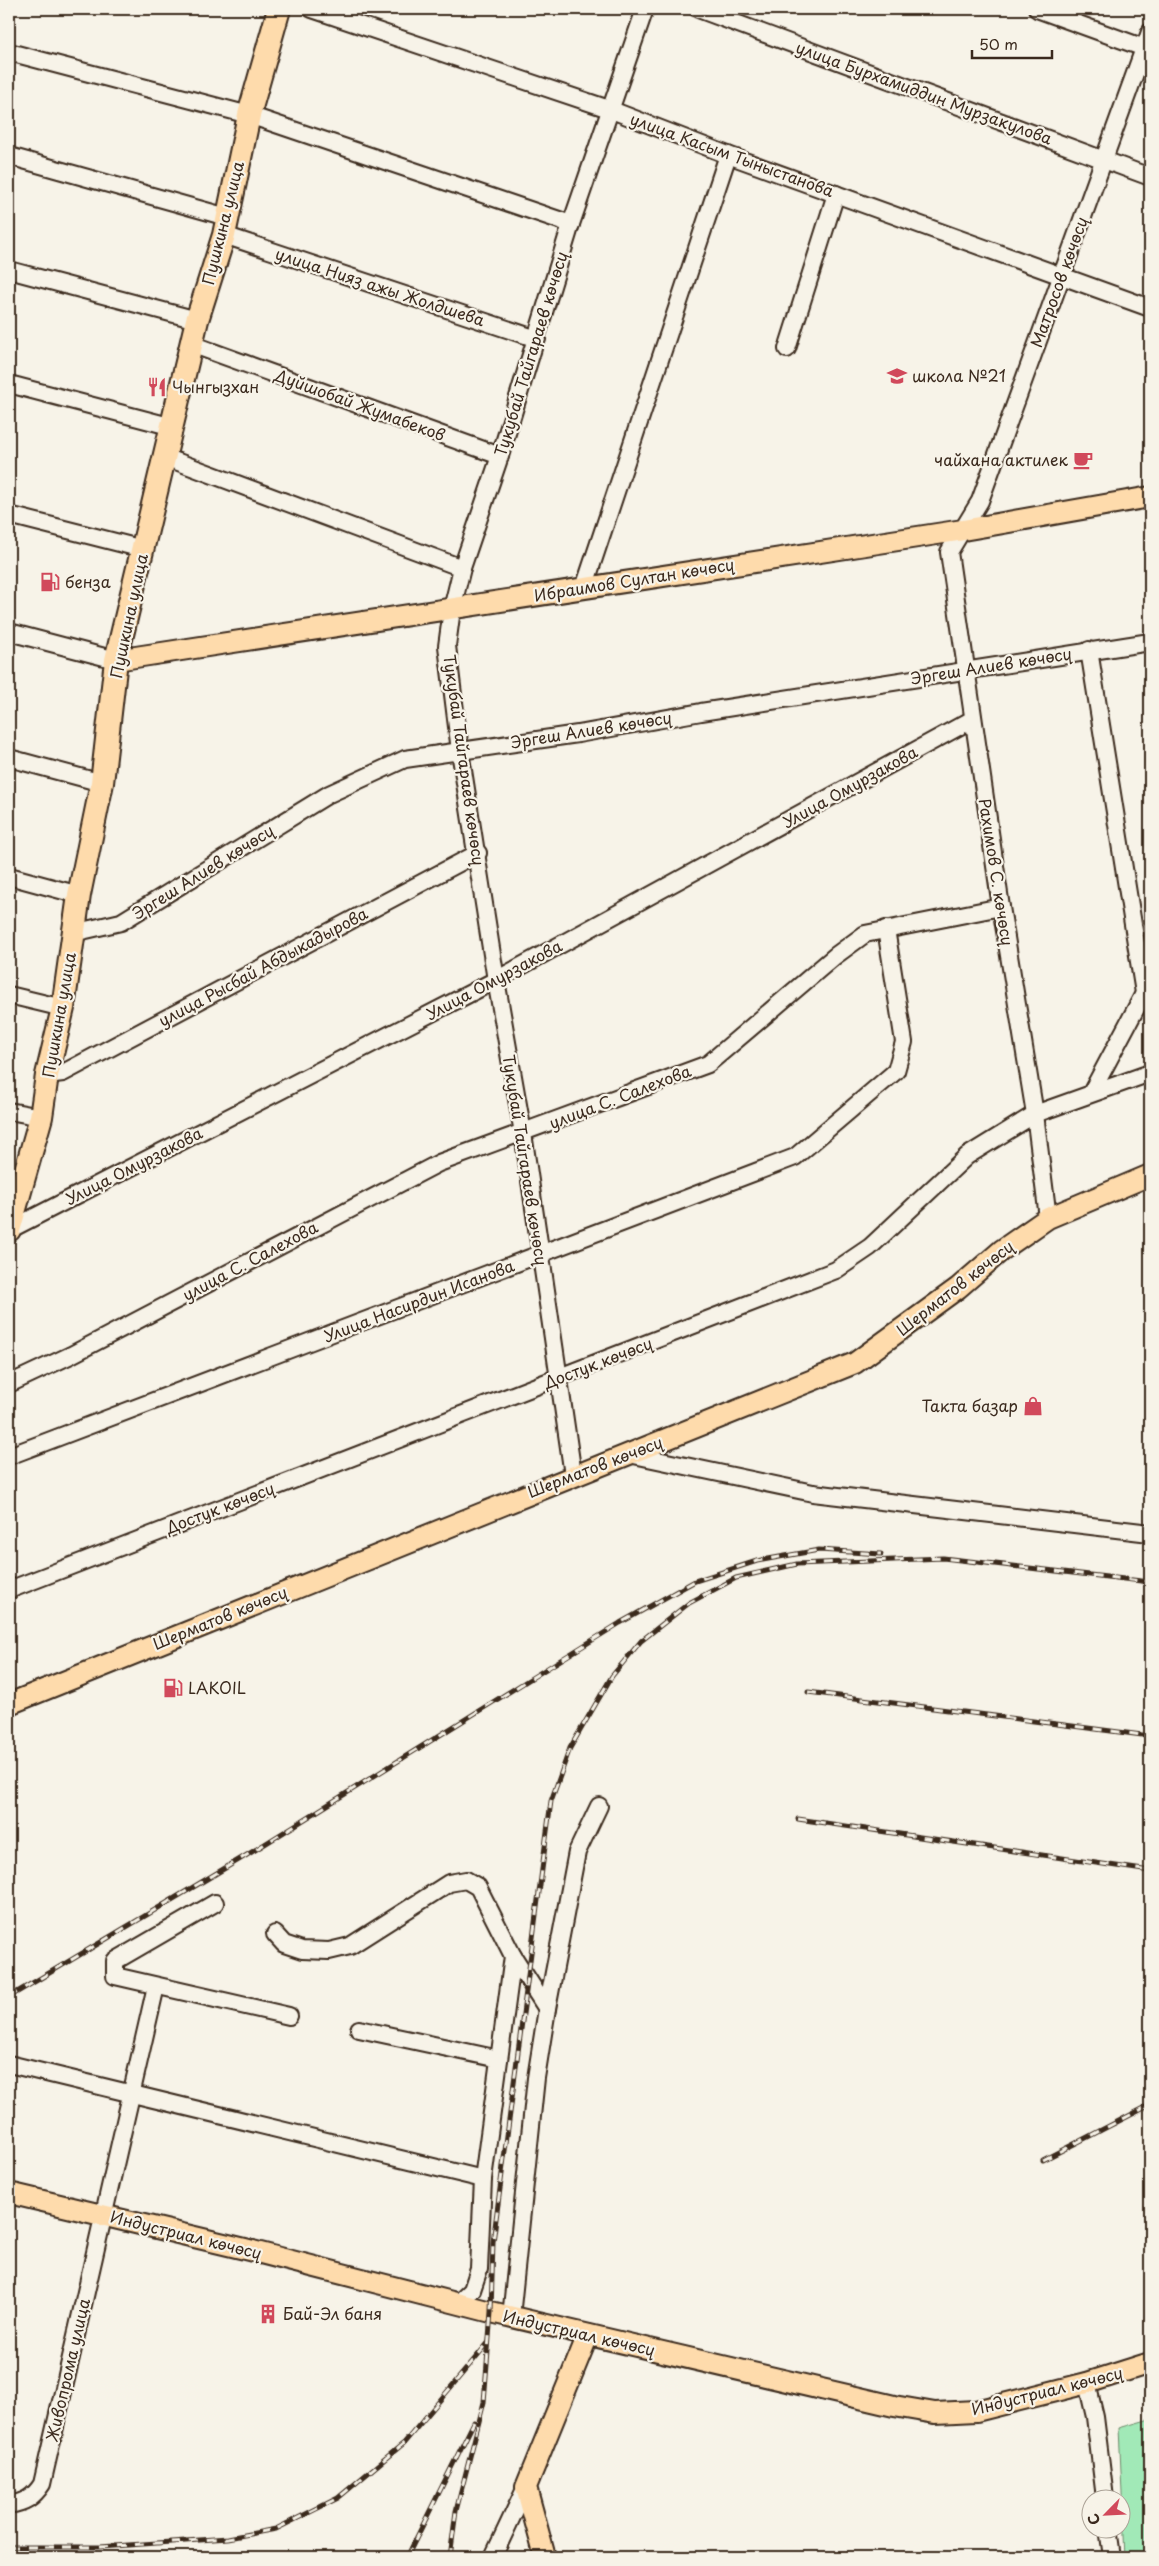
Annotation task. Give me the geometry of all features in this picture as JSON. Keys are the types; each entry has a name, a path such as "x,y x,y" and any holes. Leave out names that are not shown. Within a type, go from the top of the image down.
{"highway":[{"name":"Пушкина улица","path":"9,1230 41,1117 47,1075 63,1008 79,895 102,783 116,660 197,320 225,226 249,115 279,9"}],"main road":[{"name":"Ибраимов Султан көчөсү","path":"116,660 963,530 1150,497"},
{"name":"Шерматов көчөсү","path":"9,1704 573,1475 855,1364 958,1288 1002,1250 1048,1218 1150,1175"},
{"name":"Индустриал көчөсү","path":"9,2193 511,2317 894,2406 935,2413 976,2411 1087,2383 1150,2364"},
{"path":"545,2557 526,2487 588,2335"}],"street":[{"name":"улица Касым Тыныстанова","path":"312,9 609,109 728,155 1061,274 1150,308"},
{"name":"Тукубай Тайгараев көчөсү","path":"573,1475 523,1133 496,980 478,853 460,751 447,646 452,609 462,568 500,456 571,224 609,109 646,9"},
{"name":"улица Бурхамиддин Мурзакулова","path":"698,9 1150,177"},
{"path":"1037,9 1148,49"},
{"name":"Матросов көчөсү","path":"963,530 980,501 1061,274 1148,49 1150,32"},
{"path":"9,52 249,115 571,224"},
{"path":"584,588 728,155"},
{"name":"улица Нияз ажы Жолдшева","path":"9,156 225,226 536,339"},
{"path":"787,349 836,194"},
{"path":"9,270 197,320"},
{"name":"Дуйшобай Жумабеков","path":"192,344 500,456"},
{"path":"9,384 173,427"},
{"path":"165,457 462,568"},
{"path":"9,515 143,549"},
{"name":"Рахимов С. көчөсү","path":"963,530 949,552 1001,908 1035,1114 1048,1218"},
{"path":"9,632 116,660"},
{"name":"Эргеш Алиев көчөсү","path":"73,933 122,922 330,794 405,759 578,734 966,669 1150,642"},
{"path":"1089,650 1147,988 1091,1093"},
{"name":"Улица Омурзакова","path":"9,1230 496,980 973,719"},
{"path":"9,758 102,783"},
{"name":"улица Рысбай Абдыкадырова","path":"47,1075 63,1073 478,853"},
{"path":"9,876 79,895"},
{"name":"улица С. Салехова","path":"9,1384 71,1355 439,1163 708,1064 835,956 865,934 1001,908"},
{"name":"Улица Насирдин Исанова","path":"9,1456 540,1256 795,1157 896,1071 904,1042 886,930"},
{"path":"9,995 63,1008"},
{"name":"Достук көчөсү","path":"9,1590 836,1270 870,1248 967,1156 1035,1114 1150,1073"},
{"path":"9,1111 41,1117"},
{"path":"629,1454 813,1494 1150,1533"},
{"path":"511,2317 536,2078 547,2008 577,1852 599,1806"},
{"path":"275,1934 284,1944 302,1950 329,1951 350,1946 450,1883 466,1880 478,1887 513,1956 547,2008"},
{"path":"215,1903 115,1961 115,1976 289,2016"},
{"path":"457,2304 472,2290 479,2269 483,2179 513,1956"},
{"name":"Живопрома улица","path":"9,2505 23,2503 35,2496 42,2484 156,1986"},
{"path":"359,2029 499,2059"},
{"path":"9,2064 483,2179"},
{"path":"1087,2383 1095,2417 1104,2488"},
{"path":"493,2557 526,2487"},
{"path":"1109,2538 1112,2557"}],"green space":[{"path":"1150,2419 1150,2557 1125,2557 1124,2538 1132,2538 1132,2488 1122,2488 1119,2428"}],"railway":[{"path":"9,1997 247,1855 620,1623 695,1581 757,1561 819,1550 881,1554"},
{"path":"450,2557 456,2511 484,2402 491,2312 493,2242 551,1801 570,1748 612,1676 641,1641 689,1603 736,1578 797,1564 943,1558 1150,1582"},
{"path":"808,1692 1150,1736"},
{"path":"798,1819 1150,1871"},
{"path":"1043,2160 1150,2105"},
{"path":"9,2547 100,2547 228,2538 276,2529 338,2498 404,2443 488,2343"},
{"path":"407,2557 474,2422"}],"place":[{"name":"школа №21","path":"897,376"},
{"name":"Чынгызхан","path":"157,387"},
{"name":"чайхана актилек","path":"1083,460"},
{"name":"бенза","path":"50,582"},
{"name":"Такта базар","path":"1033,1406"},
{"name":"LAKOIL","path":"173,1688"},
{"name":"Бай-Эл баня","path":"268,2314"}]}
